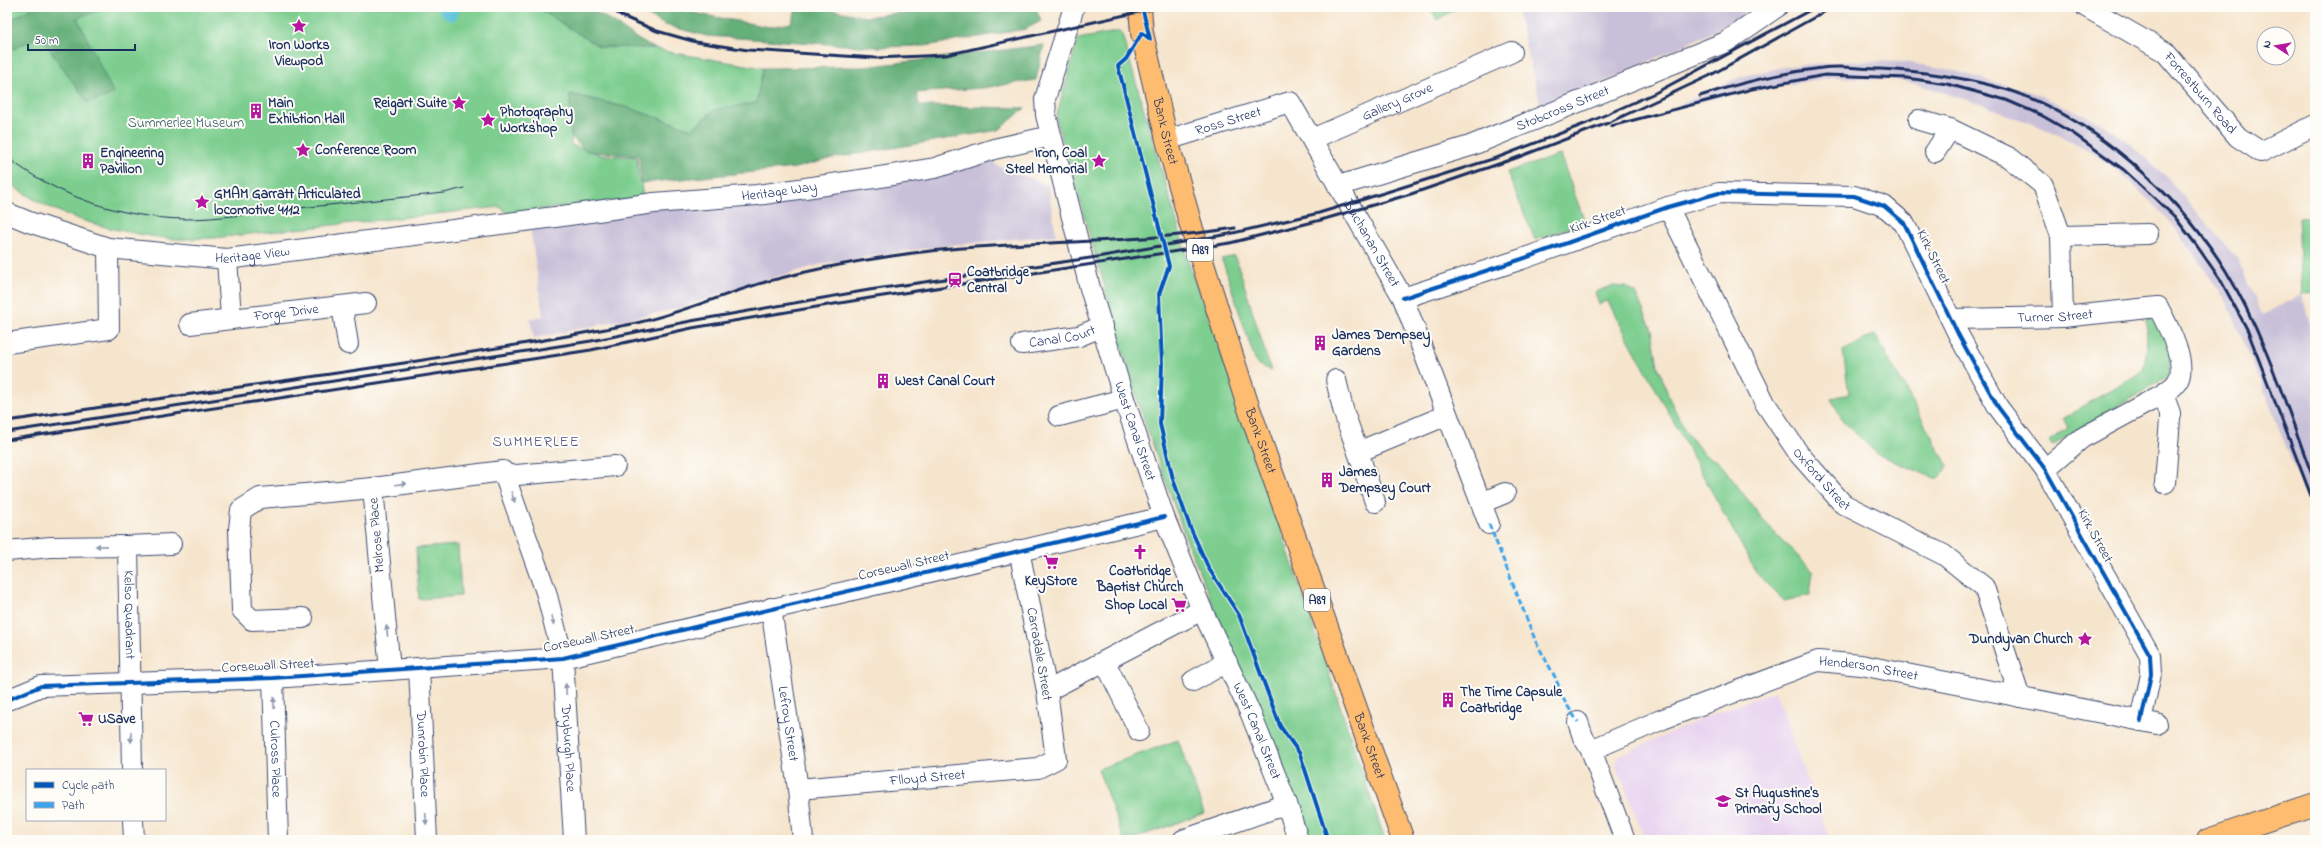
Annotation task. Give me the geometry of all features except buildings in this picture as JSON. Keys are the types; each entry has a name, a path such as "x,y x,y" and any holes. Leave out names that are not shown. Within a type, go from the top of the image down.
{"main road":[{"name":"Bank Street","path":"1129,7 1142,33"},
{"name":"Bank Street","path":"1140,7 1142,33 1167,140 1192,229 1247,403 1403,840"},
{"path":"2208,840 2315,804"}],"street":[{"name":"West Canal Street","path":"1074,7 1045,99 1046,120 1090,288 1103,326 1124,399 1164,517 1202,610 1253,719 1287,804 1298,840"},
{"name":"Stobcross Street","path":"1338,186 1470,146 1726,42 1777,7"},
{"name":"Forrestburn Road","path":"2086,7 2165,52 2238,137 2255,150 2261,152 2274,147 2315,125"},
{"name":"Gallery Grove","path":"1312,140 1487,72 1512,52"},
{"name":"Buchanan Street","path":"1290,102 1403,298 1489,524"},
{"name":"Ross Street","path":"1167,140 1290,102"},
{"path":"1919,120 1950,129 2008,157 2043,185 2061,236 2063,317"},
{"path":"1935,152 1950,129"},
{"name":"Heritage Way","path":"503,224 654,203 757,195 880,177 935,168 994,149 1051,136"},
{"name":"Kirk Street","path":"1403,298 1522,259 1668,207 1719,193 1854,196 1884,206 1904,223 1951,319 1998,407 2045,469 2150,655 2151,674 2149,723"},
{"name":"Oxford Street","path":"1668,207 1765,403 1799,454 1843,504 1944,555 1984,587 2020,697"},
{"name":"Heritage View","path":"7,212 29,222 108,248 227,259 503,224"},
{"path":"2061,236 2148,234"},
{"path":"7,343 109,329 108,248"},
{"path":"227,259 231,318"},
{"name":"Forge Drive","path":"190,324 366,303"},
{"path":"342,306 348,344"},
{"name":"Turner Street","path":"1951,319 2063,317 2158,307 2170,330 2181,369 2176,383 2163,394"},
{"name":"Canal Court","path":"1022,344 1079,336 1103,326"},
{"path":"1336,380 1344,413 1375,502"},
{"path":"2045,469 2082,438 2163,394 2170,413 2165,483"},
{"path":"1059,416 1124,399"},
{"path":"1358,452 1447,415"},
{"name":"Melrose Place","path":"390,670 373,488 503,471 506,476 615,466"},
{"path":"506,476 546,592 563,658"},
{"path":"303,618 252,620 242,610 239,530 241,510 260,498 373,488"},
{"path":"1481,503 1505,493"},
{"name":"Corsewall Street","path":"7,700 41,686 273,678 563,658 1164,517"},
{"path":"7,551 51,547 171,544"},
{"name":"Kelso Quadrant","path":"128,546 129,684 132,769"},
{"name":"Carradale Street","path":"1019,550 1047,691 1056,759"},
{"name":"Lefroy Street","path":"772,608 798,789 802,840"},
{"path":"1047,691 1202,610"},
{"name":"Dryburgh Place","path":"563,658 574,840"},
{"name":"Henderson Street","path":"1591,750 1663,720 1818,661 1861,664 2149,723"},
{"path":"1105,662 1139,731"},
{"path":"1193,681 1227,662"},
{"name":"Dunrobin Place","path":"419,668 427,840"},
{"name":"Culross Place","path":"273,678 278,840"},
{"path":"1578,722 1583,737 1591,750 1625,840"},
{"name":"Flloyd Street","path":"798,789 1038,768 1056,759"},
{"path":"1183,840 1287,804"},
{"path":"133,821 134,840"}],"shaded area":[{"path":"1524,7 1755,7 1726,26 1542,110 1518,15"},
{"path":"1856,61 1904,62 1947,69 2034,93 2092,118 2124,138 2165,175 2238,260 2262,315 2302,295 2315,343 2315,520 2227,302 2164,214 2123,176 2093,153 2053,132 1983,105 1916,84 1896,80 1832,77 1738,93 1673,108 1740,77 1788,66"},
{"path":"991,155 996,165 1048,185 1056,235 942,246 825,263 732,290 681,308 534,338 530,319 543,316 530,226"},
{"name":"St Augustine's Primary School","path":"1775,691 1830,840 1645,840 1616,764 1620,755 1701,719"}],"green space":[{"path":"568,6 585,8 612,21 636,38 654,48 600,47 536,7"},
{"name":"Summerlee Museum","path":"7,7 536,7 600,47 654,48 668,52 763,68 756,104 714,110 692,129 625,107 570,94 571,145 602,155 637,157 639,181 641,183 643,198 508,213 500,207 213,238 173,239 107,227 64,214 25,194 7,181"},
{"path":"34,7 108,7 77,18 114,94 88,103 40,36 7,52 7,22"},
{"path":"632,7 675,7 683,11 769,27 791,23 797,7 820,7 866,17 942,7 948,12 964,7 1038,7 1037,11 1041,21 1026,29 925,46 875,47 707,36 665,25"},
{"path":"1430,7 1458,7 1437,20"},
{"path":"1121,31 1192,274 1212,325 1385,840 1310,840 1188,544 1138,403 1056,118 1078,39"},
{"path":"1044,45 1036,80 982,88 916,93 920,106 1025,108 999,130 833,158 795,168 641,183 639,156 586,151 571,137 570,94 625,107 692,129 714,110 756,103 763,68 864,67"},
{"path":"1560,155 1585,222 1535,240 1507,172"},
{"path":"2315,217 2315,293 2302,295 2298,218"},
{"path":"1235,256 1271,371 1256,363 1222,259"},
{"path":"1612,286 1626,287 1636,294 1652,330 1658,366 1670,400 1686,432 1705,455 1720,463 1767,525 1813,571 1810,595 1784,601 1757,574 1607,300 1599,305 1595,292"},
{"path":"2146,318 2157,319 2169,347 2171,361 2168,376 2052,446 2049,441 2068,428 2063,418 2143,371 2147,350"},
{"path":"1875,334 1948,466 1943,474 1936,479 1877,454 1843,421 1831,398 1849,394 1843,351"},
{"path":"458,545 461,596 419,599 416,548"},
{"path":"1178,740 1204,813 1130,840 1124,840 1098,769"}],"waterway":[{"path":"445,7 451,13"}],"tram line":[{"path":"7,157 46,183 90,202 113,209 160,218 197,219 224,217 444,193 464,188"}],"railway":[{"path":"607,7 624,17 657,31 696,42 748,50 876,58 946,55 1161,7"},
{"path":"7,432 591,341 691,321 869,290 1097,257 1229,234 1319,213 1499,157 1587,123 1655,93 1816,7"},
{"path":"7,440 591,350 692,328 870,298 1230,243 1321,220 1411,194 1516,158 1608,123 1709,76 1833,7"},
{"path":"1700,96 1760,79 1829,67 1896,70 1929,73 2008,90 2040,102 2071,119 2102,139 2132,162 2159,188 2207,243 2226,271 2240,295 2264,347 2315,483"},
{"path":"1611,126 1752,89 1825,75 1907,78 1947,84 2006,100 2041,115 2074,134 2124,170 2174,216 2197,246 2220,279 2247,329 2315,506"},
{"path":"7,421 476,352 632,324 667,315 769,281 877,258 978,247 1149,238 1235,228"}],"marked path":[{"path":"1489,524 1536,642 1555,677 1565,702 1578,722"}],"cycle path":[{"path":"1142,7 1150,39 1142,33 1126,59 1118,66 1169,266 1159,294 1162,364 1160,424 1173,479 1190,527 1209,569 1239,615 1280,726 1300,754 1328,840"},
{"path":"1403,298 1522,259 1668,207 1719,193 1854,196 1884,206 1904,223 1958,334 1998,407 2045,469 2150,655 2151,674 2141,721"},
{"path":"7,700 41,686 273,678 563,658 1164,517"}],"place":[{"name":"Iron Works Viewpod","path":"299,26"},
{"name":"Reigart Suite","path":"459,103"},
{"name":"Main Exhibtion Hall","path":"256,111"},
{"name":"Photography Workshop","path":"488,120"},
{"name":"Conference Room","path":"303,150"},
{"name":"Engineering Pavilion","path":"88,161"},
{"name":"Iron, Coal Steel Memorial","path":"1099,161"},
{"name":"GMAM Garratt Articulated locomotive 4112","path":"202,202"},
{"name":"Coatbridge Central","path":"955,280"},
{"name":"James Dempsey Gardens","path":"1320,343"},
{"name":"West Canal Court","path":"883,381"},
{"name":"James Dempsey Court","path":"1327,480"},
{"name":"Coatbridge Baptist Church","path":"1140,552"},
{"name":"KeyStore","path":"1051,562"},
{"name":"Shop Local","path":"1179,605"},
{"name":"Dundyvan Church","path":"2085,639"},
{"name":"The Time Capsule Coatbridge","path":"1448,700"},
{"name":"USave","path":"86,719"},
{"name":"St Augustine's Primary School","path":"1723,801"}],"district":[{"name":"SUMMERLEE","path":"536,442"}]}
